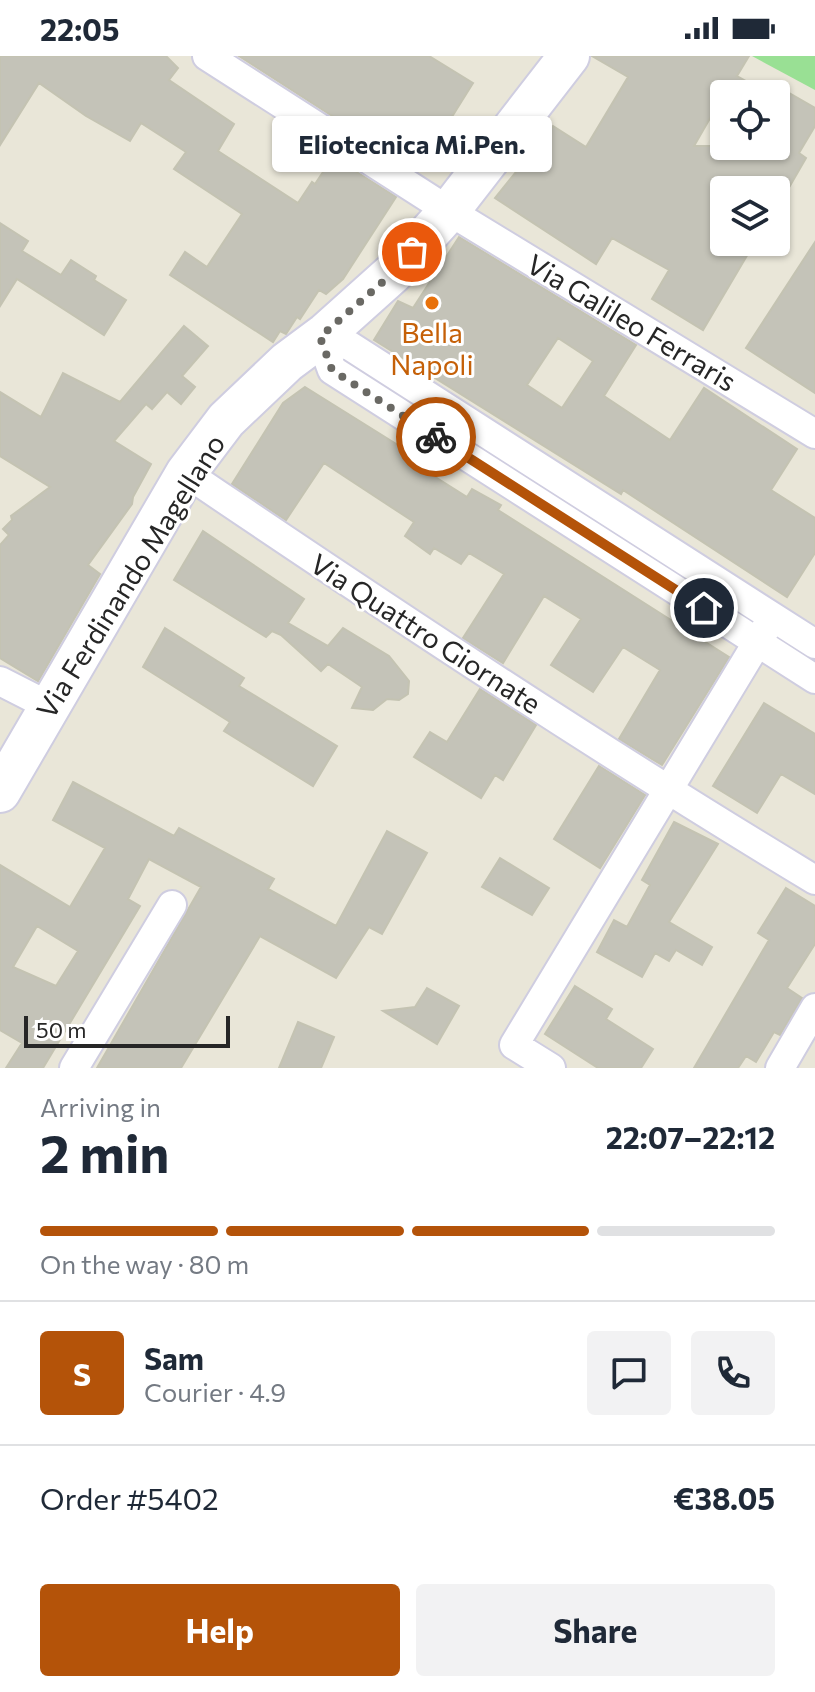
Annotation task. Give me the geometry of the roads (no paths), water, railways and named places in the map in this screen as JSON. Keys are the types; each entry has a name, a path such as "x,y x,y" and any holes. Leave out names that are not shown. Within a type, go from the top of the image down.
{"street":[{"name":"Via Galileo Ferraris","path":"207,56 449,211 815,434"},
{"name":"Via Ferdinando Magellano","path":"0,792 186,473 226,420 287,362 393,273 449,211 569,56"},
{"path":"320,337 350,346 815,644"},
{"path":"320,337 332,370 815,679"},
{"name":"Via Quattro Giornate","path":"186,473 434,641 667,791 815,880"},
{"path":"551,1068 514,1045 772,617"},
{"path":"0,681 49,706"},
{"path":"74,1068 172,905"},
{"path":"780,1068 815,1008"}],"place":[{"name":"Eliotecnica Mi.Pen.","path":"412,252"},
{"name":"Bella Napoli","path":"432,303"}]}
